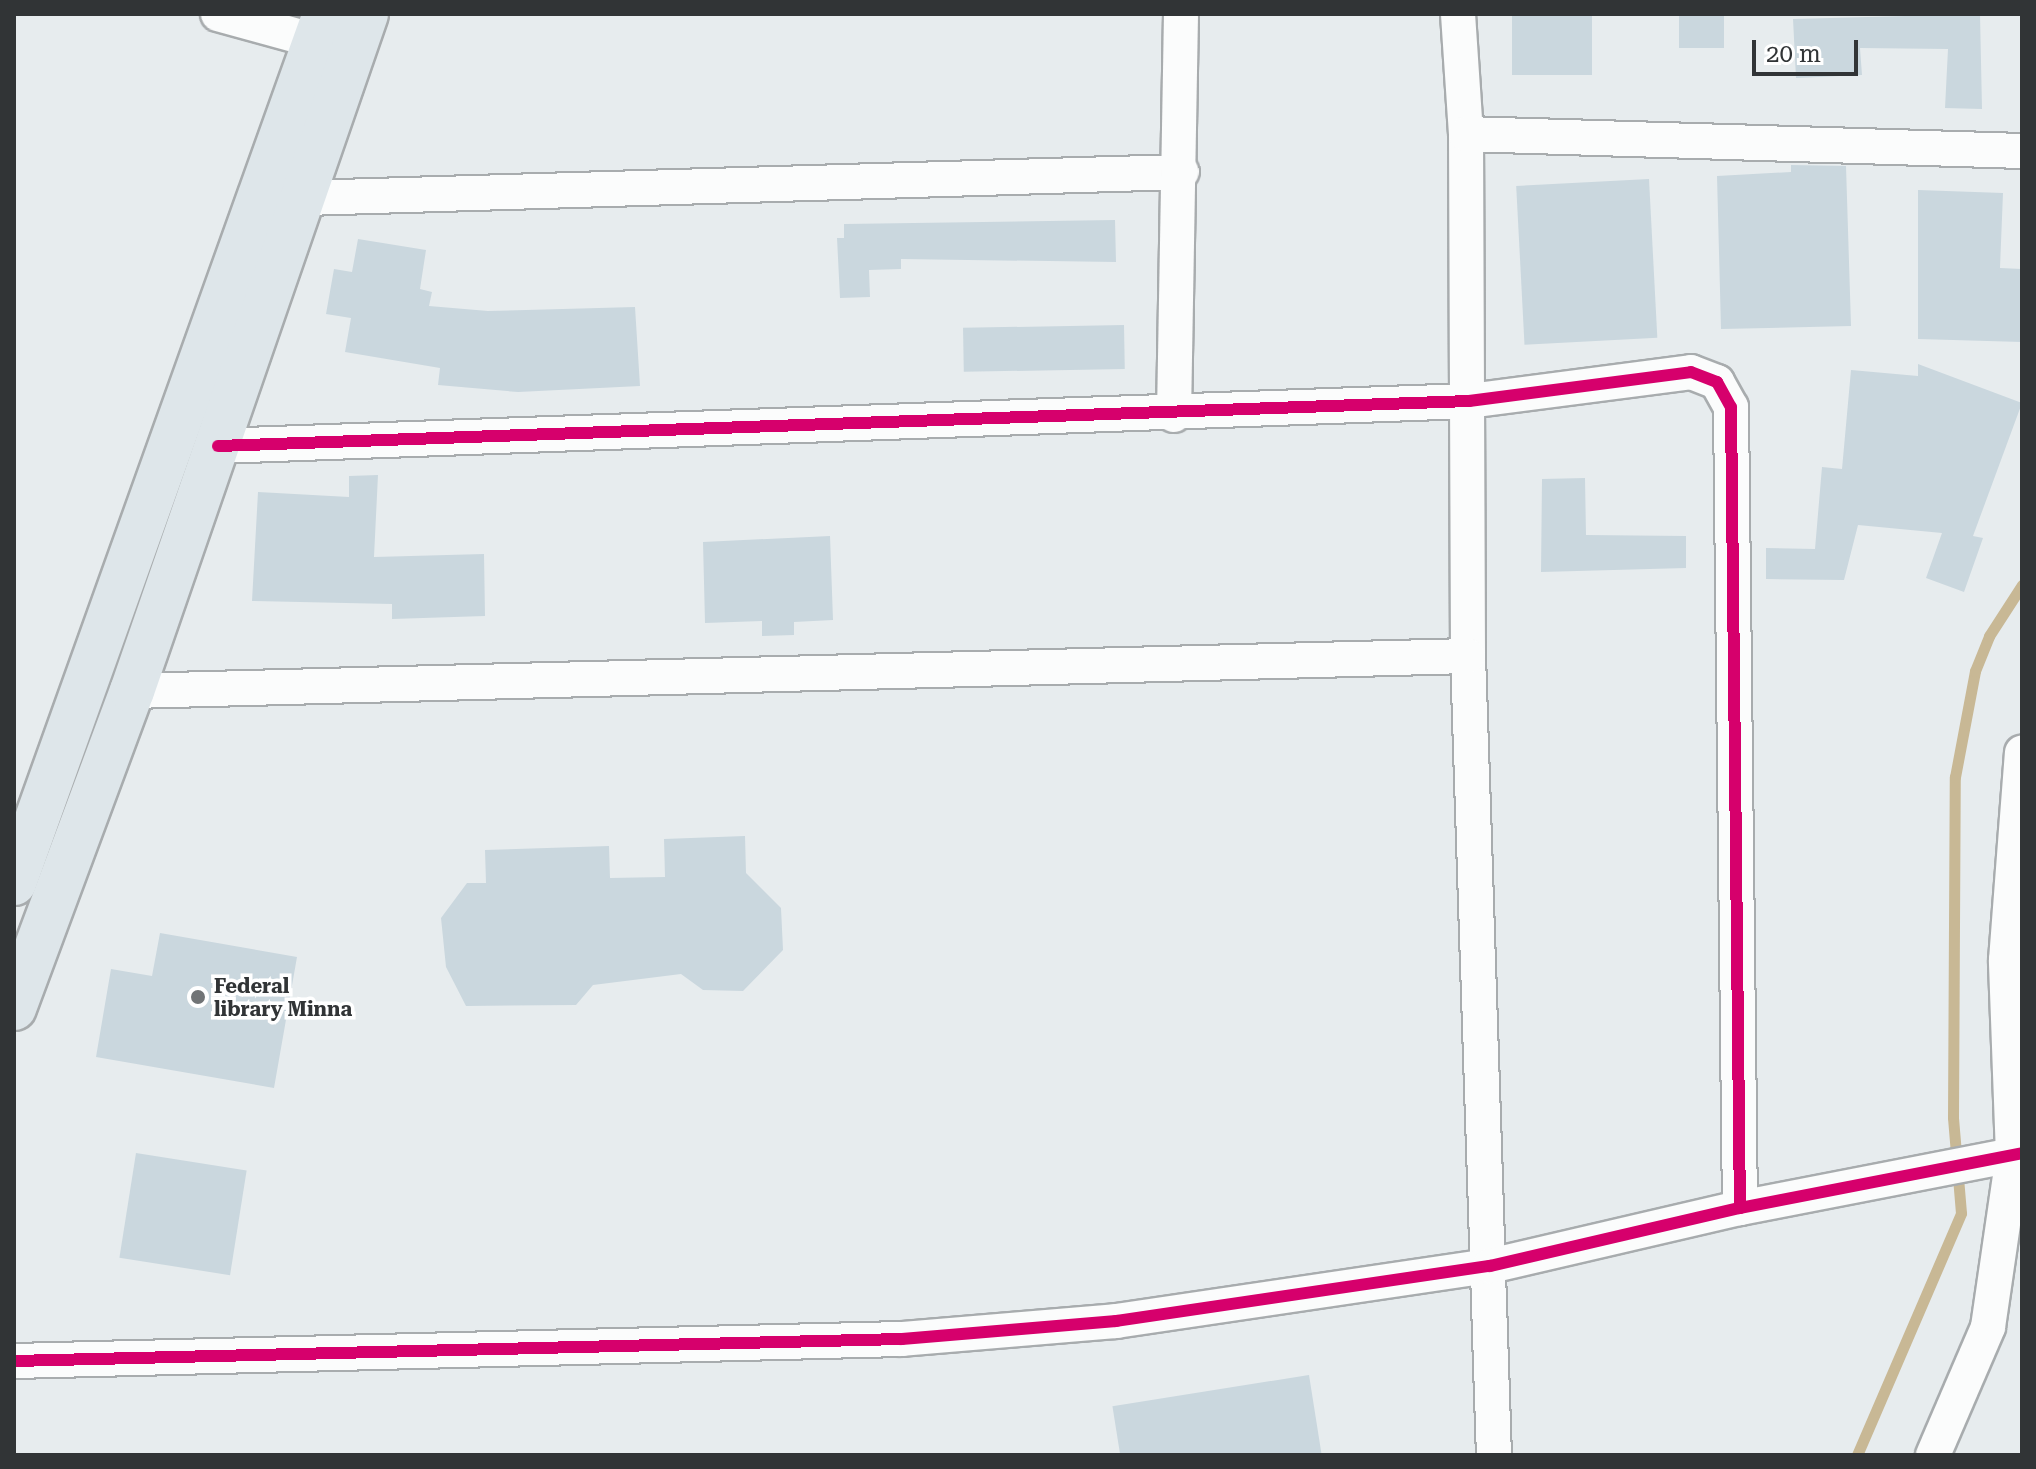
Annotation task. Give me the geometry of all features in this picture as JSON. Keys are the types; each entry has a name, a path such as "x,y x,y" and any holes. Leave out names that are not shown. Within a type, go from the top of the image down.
{"main road":[{"path":"14,1008 132,691 305,198 366,14"},
{"path":"14,883 321,28"}],"street":[{"path":"218,14 321,28"},
{"path":"1174,415 1182,172 1181,14"},
{"path":"1458,14 1466,134 1468,656 1494,1455"},
{"path":"1466,134 2022,151"},
{"path":"305,198 1182,172"},
{"path":"218,446 702,426 1174,415 1469,401 1691,372 1717,382 1731,407 1740,1208"},
{"path":"132,691 1468,656"},
{"path":"1933,1455 1988,1327 2012,1155 2015,924 2022,753"},
{"path":"14,1361 902,1339 1116,1321 1490,1266 1740,1208 1947,1165 2012,1155"}],"building":[{"path":"1512,14 1592,14 1592,75 1512,75"},
{"path":"1679,14 1724,14 1724,48 1679,48"},
{"path":"1980,14 1982,109 1945,108 1948,49 1860,48 1862,75 1796,78 1793,19"},
{"path":"1791,165 1846,166 1851,326 1721,329 1717,176 1791,172"},
{"path":"1649,179 1657,338 1525,345 1516,186"},
{"path":"1918,190 2003,193 2000,268 2022,269 2022,342 1918,339"},
{"path":"1115,220 1116,262 901,259 901,269 869,270 870,297 840,298 837,238 844,238 844,224"},
{"path":"358,239 426,250 420,289 432,292 429,306 488,311 635,307 640,386 518,392 438,385 440,368 345,352 351,318 326,314 334,269 352,272"},
{"path":"1124,325 1125,369 964,372 963,328"},
{"path":"1918,364 2022,403 1973,536 1983,538 1964,592 1926,578 1942,533 1858,525 1844,580 1766,579 1766,548 1815,549 1822,467 1842,469 1851,370 1918,376"},
{"path":"378,475 374,557 484,554 485,616 392,619 392,604 252,601 258,492 349,497 349,476"},
{"path":"1585,478 1586,535 1686,536 1686,568 1541,572 1542,479"},
{"path":"830,536 833,620 794,622 794,635 762,636 762,621 705,623 703,542"},
{"path":"745,836 746,873 781,908 783,950 743,991 703,990 681,974 593,985 576,1005 466,1006 446,967 441,918 467,883 486,883 485,850 609,846 610,878 665,877 664,839"},
{"name":"Federal library Minna","path":"160,933 297,957 274,1088 96,1057 111,969 152,976"},
{"path":"136,1153 247,1171 230,1275 119,1258"},
{"path":"1309,1375 1322,1455 1120,1455 1112,1406"}],"waterway":[{"path":"1857,1455 1961,1213 1953,1117 1955,777 1975,671 1989,636 2022,585"}],"cycle path":[{"path":"218,446 1469,401 1691,372 1717,382 1731,407 1740,1208"},
{"path":"14,1361 902,1339 1116,1321 1490,1266 1740,1208 2022,1153"}],"place":[{"name":"Federal library Minna","path":"198,997"}]}
